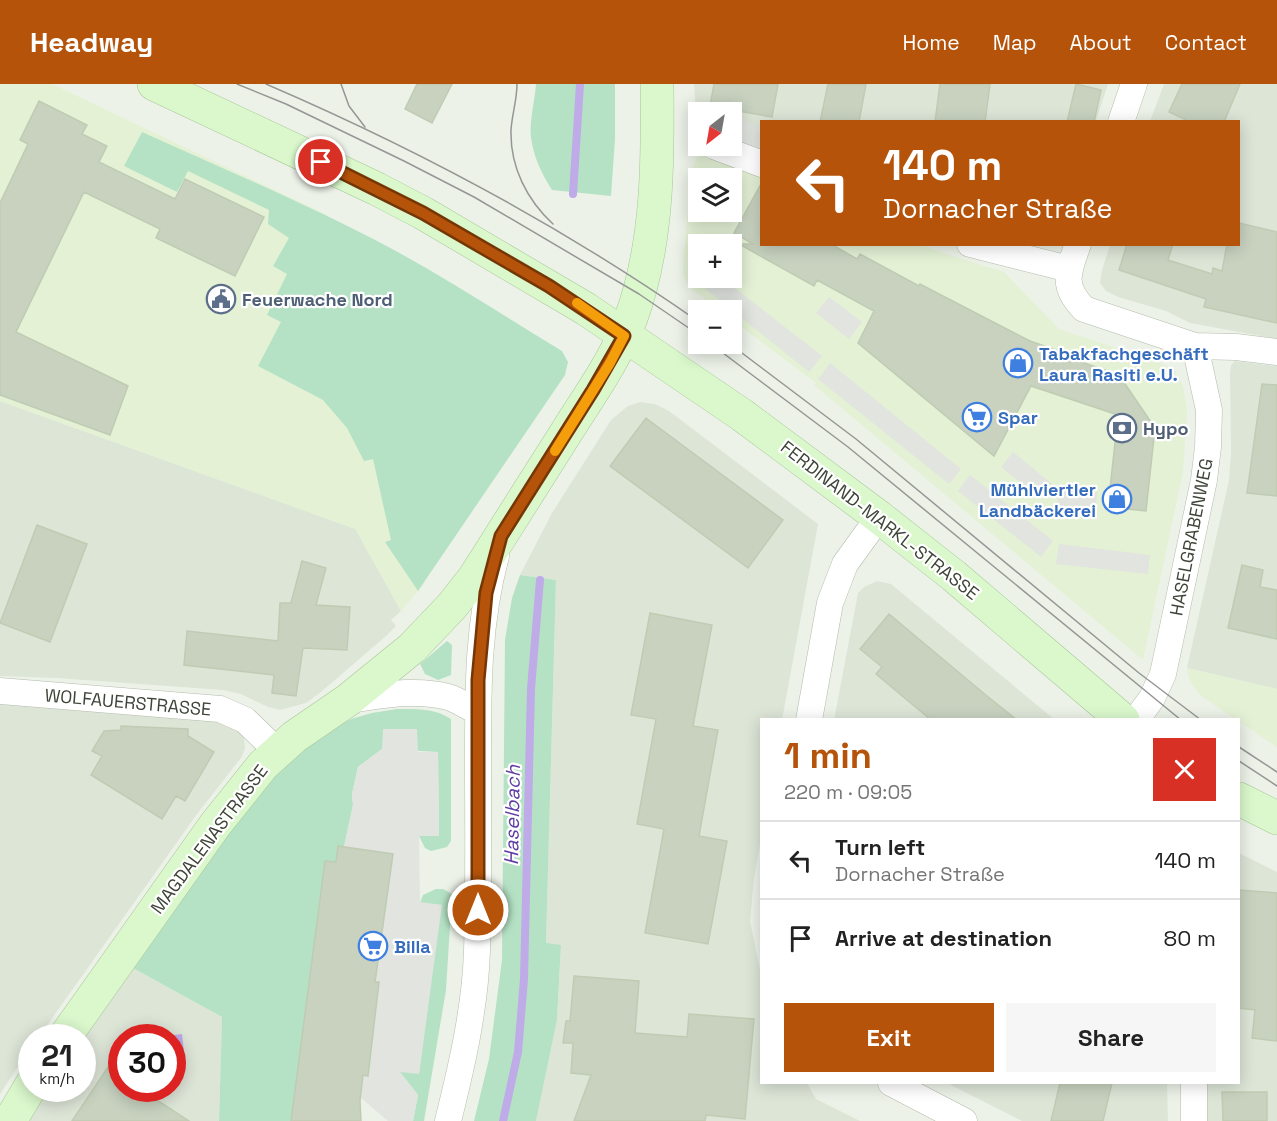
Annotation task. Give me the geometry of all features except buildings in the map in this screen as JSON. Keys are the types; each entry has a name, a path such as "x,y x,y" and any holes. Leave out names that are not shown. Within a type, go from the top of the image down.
{"street":[{"name":"FERDINAND-MARKL-STRASSE","path":"154,84 337,169 423,213 549,286 742,415 879,517 954,576 1121,718"},
{"name":"MAGDALENASTRASSE","path":"74,1024 234,800 277,751 386,670 430,631 452,606 474,578 593,390 624,336 639,294 648,252 656,176 657,84"},
{"path":"1122,120 1134,84"},
{"path":"741,156 760,163"},
{"path":"978,246 1069,269"},
{"path":"1077,246 1069,269 1069,288 1074,299 1084,309 1195,346 1236,347 1277,352"},
{"name":"HASELGRABENWEG","path":"1137,718 1152,698 1163,674 1204,480 1209,410 1195,346"},
{"path":"809,718 830,603 845,564 879,517"},
{"path":"448,1121 475,987 478,910 480,645 486,593 501,536"},
{"name":"WOLFAUERSTRASSE","path":"0,691 220,709 245,720 277,751"},
{"path":"348,700 404,693 435,694 478,712"},
{"path":"1240,800 1277,818"},
{"path":"893,1084 964,1121"},
{"path":"1194,1084 1194,1121"},
{"path":"10,1121 21,1102"}],"shaded area":[{"name":"Feuerwache Nord","path":"0,84 52,84 327,215 326,234 424,584 401,611 355,529 0,401"},
{"path":"536,84 615,84 615,139 611,196 552,190 538,165 532,144 531,125"},
{"path":"694,84 1108,84 1096,120 760,120 760,154 742,147 742,102 695,102"},
{"path":"1164,84 1277,84 1277,339 1190,323 1166,311 1118,297 1106,291 1100,283 1110,246 1240,246 1240,120 1150,120"},
{"path":"742,119 760,128 760,152 742,144"},
{"path":"142,132 332,218 394,250 562,351 568,362 565,375 418,591 385,542 391,540 373,459 364,461 347,428 323,400 258,366 281,322 267,315 287,274 273,266 289,238 268,224 269,210 188,171 177,192 124,166"},
{"path":"698,156 707,156 737,168 693,168"},
{"path":"742,170 760,177 760,246 926,246 1004,272 1059,329 1161,363 1175,371 1183,386 1187,409 1183,472 1143,660 814,385 816,383 742,328 742,300 706,300 690,288 742,288 742,234 688,234 688,284 683,275 688,210 688,222 742,222"},
{"path":"704,288 735,288 822,356 809,372 742,318 742,300 719,300"},
{"path":"829,297 862,322 849,339 816,313"},
{"path":"1235,361 1277,366 1277,689 1187,668 1229,480 1230,372 1231,365"},
{"path":"830,363 961,469 949,484 818,379"},
{"path":"0,401 356,529 401,611 391,620 396,626 306,703 280,710 241,694 223,690 0,676"},
{"path":"640,402 655,404 669,411 818,524 782,718 760,718 760,844 750,921 760,970 760,1084 808,1084 816,1099 860,1121 536,1121 557,1020 561,946 546,944 556,580 520,575 552,513 611,420 628,406"},
{"path":"1013,452 1052,484 1040,499 1001,467"},
{"path":"970,475 1053,541 1041,557 958,491"},
{"path":"1059,488 1097,492 1096,511 1057,507"},
{"path":"1059,544 1150,555 1148,574 1056,564"},
{"path":"520,575 556,580 546,943 561,945 557,1020 536,1121 474,1121 489,1059 502,960 505,640 512,598"},
{"path":"877,581 891,584 1053,718 834,718 858,593 864,587"},
{"path":"447,641 452,645 451,675 438,680 425,674 420,664"},
{"path":"1187,668 1277,689 1277,747 1240,722 1240,718 1234,718 1201,696 1190,682"},
{"path":"0,702 215,719 238,728 244,737 245,749 241,758 197,814 48,1024 18,1024 18,1067 0,1094"},
{"path":"397,709 432,711 451,719 451,841 447,847 431,851 425,848 419,836 439,836 438,752 382,749 358,767 344,847 338,846 336,862 325,861 291,1121 219,1121 222,1017 131,967 260,790 326,730 354,718"},
{"path":"383,729 417,729 418,752 438,752 439,836 419,836 420,902 442,905 419,1074 400,1072 418,1095 413,1121 388,1121 361,1098 363,1075 368,1075 379,983 375,982 393,854 344,847 358,767 382,749"},
{"path":"1240,854 1277,872 1277,1121 1202,1121 1202,1084 1240,1084"},
{"path":"436,889 443,889 452,894 446,990 424,1121 413,1121 418,1095 399,1071 419,1073 441,905 420,903 423,895"},
{"path":"131,967 222,1017 219,1121 30,1121 26,1119 38,1102 96,1102 96,1024 92,1024"},
{"path":"949,1084 1167,1084 1168,1121 1022,1121"}],"waterway":[{"name":"Haselbach","path":"573,194 580,84"},
{"name":"Haselbach","path":"503,1121 518,1052 524,979 531,689 540,580"}],"tram line":[{"path":"237,84 286,104 474,197 639,294 688,327"},
{"path":"266,84 379,135 489,192 596,254 688,314"},
{"path":"341,84 349,106 365,127"},
{"path":"517,84 511,130 513,157 528,193 553,224"},
{"path":"742,353 856,439 1139,673 1198,718"},
{"path":"724,354 848,447 1179,718"},
{"path":"1240,748 1277,772"},
{"path":"1240,762 1277,786"}],"slow traffic":[{"path":"555,451 610,363 624,336 577,303"}],"place":[{"name":"Feuerwache Nord","path":"221,299"},
{"name":"Tabakfachgeschäft Laura Rasiti e.U.","path":"1018,363"},
{"name":"Spar","path":"977,417"},
{"name":"Hypo","path":"1122,428"},
{"name":"Mühlviertler Landbäckerei","path":"1117,499"},
{"name":"Billa","path":"373,946"}],"route":[{"path":"321,162 423,213 549,286 624,336 610,363 501,536 486,593 478,680 478,910"}]}
